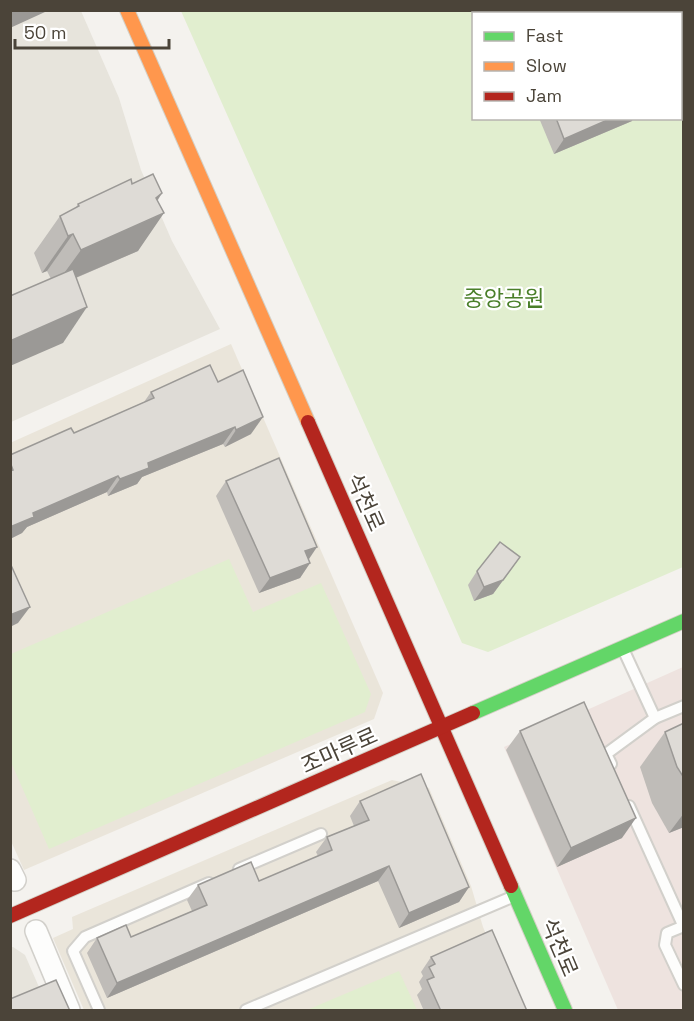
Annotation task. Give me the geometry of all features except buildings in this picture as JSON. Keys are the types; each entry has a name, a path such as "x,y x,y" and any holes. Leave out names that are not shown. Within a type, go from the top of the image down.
{"street":[{"name":"석천로","path":"127,10 565,1011"},
{"name":"조마루로","path":"10,916 684,621"},
{"path":"36,931 69,1011"}],"lane":[{"path":"622,648 655,718"},
{"path":"616,775 606,754 655,718 684,705"},
{"path":"625,797 683,926 667,933 665,945 684,985"},
{"path":"99,1011 73,951 84,937 321,834"},
{"path":"246,1011 515,896"}],"shaded area":[{"path":"11,11 81,11 119,98 141,170 172,241 220,329 11,422"},
{"path":"231,344 383,693 374,719 24,870 10,839 10,443"},
{"path":"683,667 683,1010 618,1010 504,747"},
{"path":"392,780 429,788 471,886 483,927 518,1010 84,1010 53,938 73,929 72,917"},
{"path":"13,947 25,955 49,1010 11,1010 10,948"}],"green space":[{"name":"중앙공원","path":"181,11 683,11 683,567 488,652 462,643"},
{"path":"229,559 253,612 321,583 371,694 365,712 49,849 11,762 11,654"},
{"path":"399,971 417,1010 307,1010"}],"traffic: fast":[{"path":"473,713 684,621"},
{"path":"511,886 565,1010"}],"traffic: slow":[{"path":"127,10 308,422"}],"traffic: jam":[{"path":"308,422 511,886"},
{"path":"10,916 473,713"}]}
